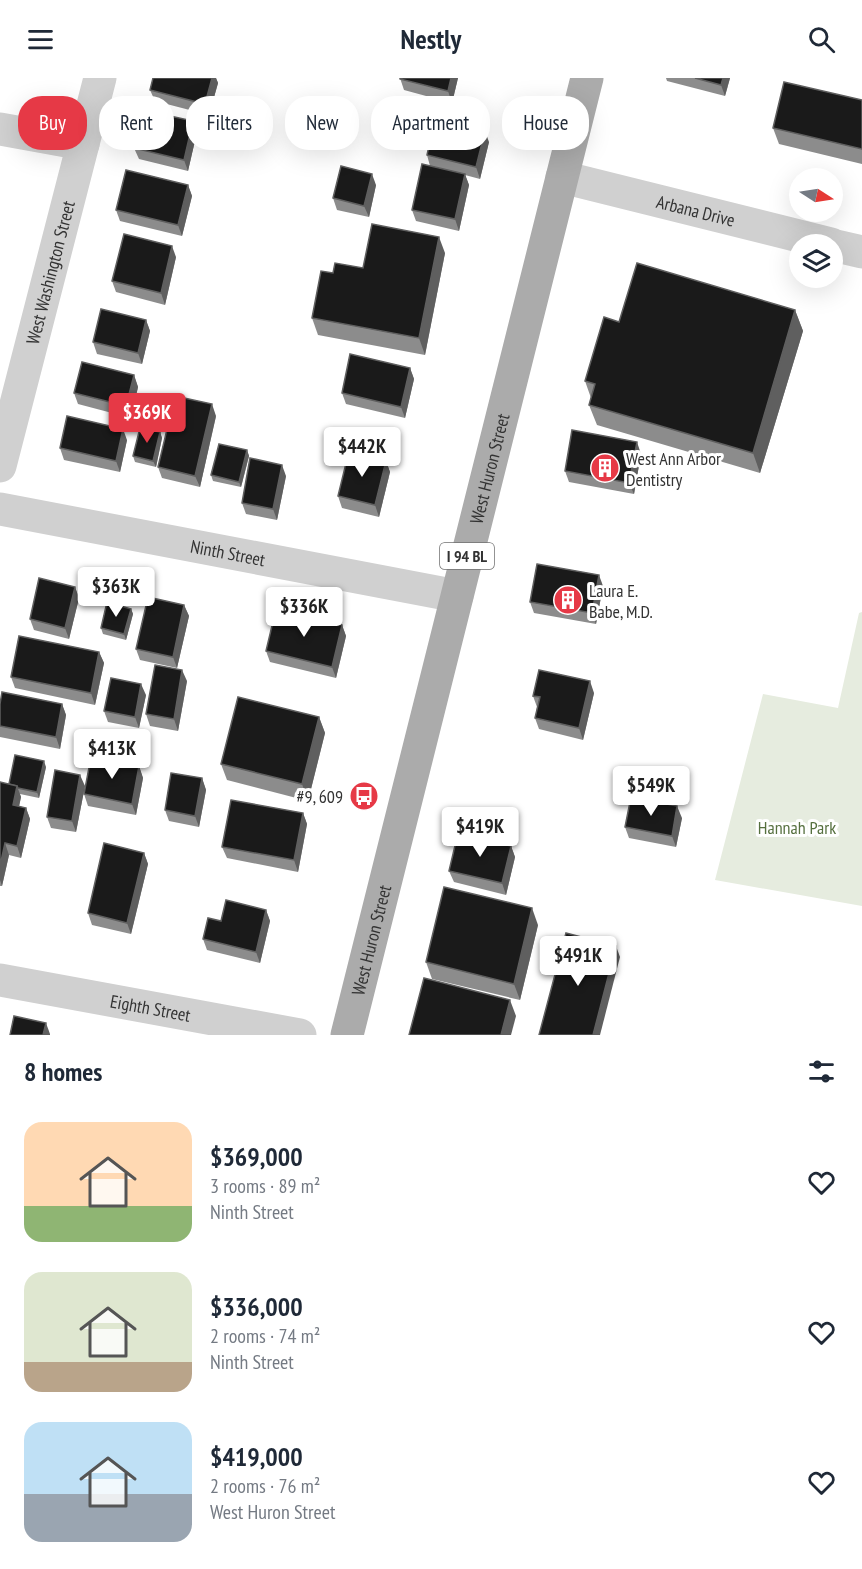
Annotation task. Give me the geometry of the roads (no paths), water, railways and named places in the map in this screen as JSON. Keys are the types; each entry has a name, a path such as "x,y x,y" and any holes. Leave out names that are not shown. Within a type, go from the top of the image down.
{"main road":[{"name":"West Huron Street","path":"347,1035 587,78"}],"street":[{"name":"West Washington Street","path":"87,128 100,78"},
{"path":"0,129 18,132"},
{"name":"West Washington Street","path":"0,466 81,150"},
{"name":"Arbana Drive","path":"562,177 789,234"},
{"name":"Arbana Drive","path":"843,248 862,252"},
{"name":"Ninth Street","path":"0,509 457,596"},
{"name":"Eighth Street","path":"0,980 300,1035"}],"place":[{"name":"West Ann Arbor Dentistry","path":"605,468"},
{"name":"Laura E. Babe, M.D.","path":"568,600"},
{"name":"#9, 609","path":"364,796"}],"park label":[{"name":"Hannah Park","path":"797,827"}]}
